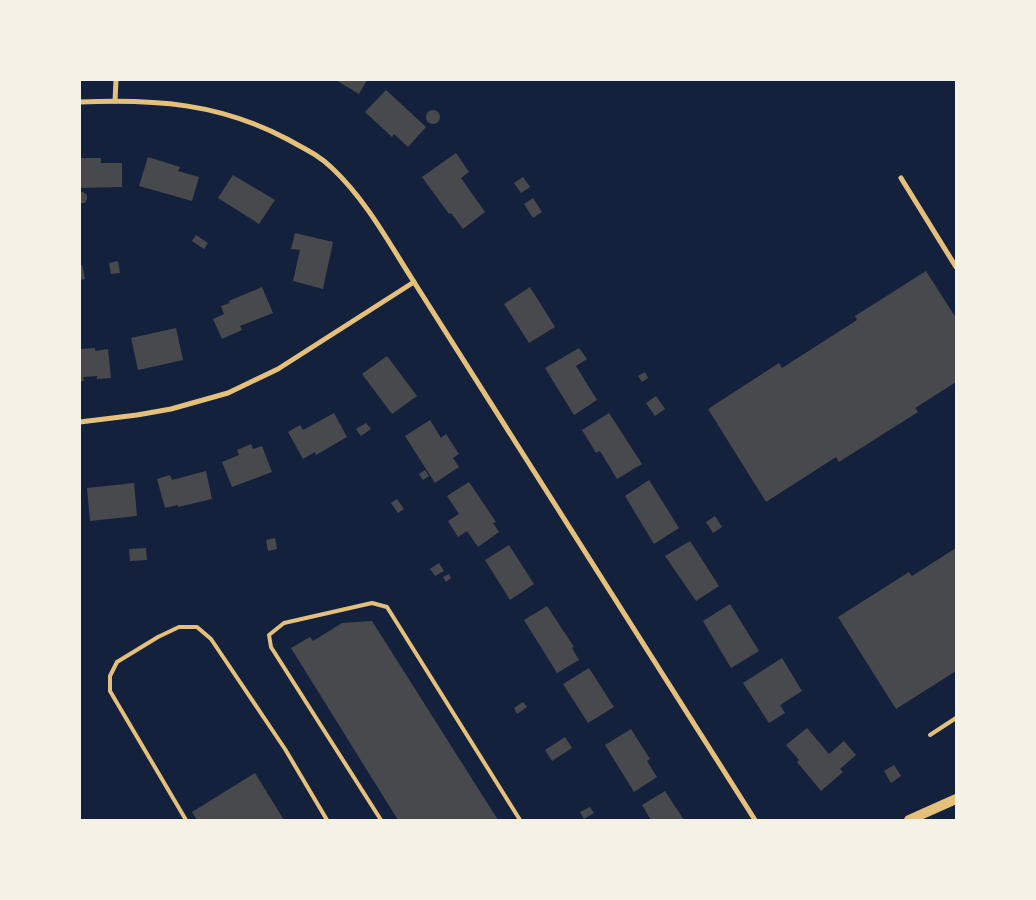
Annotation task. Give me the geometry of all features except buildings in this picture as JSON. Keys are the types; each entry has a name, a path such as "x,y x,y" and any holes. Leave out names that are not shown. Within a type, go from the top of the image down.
{"main road":[{"path":"909,820 956,799"}],"street":[{"path":"116,80 116,101"},
{"path":"80,102 150,101 185,104 218,112 258,125 318,155 345,181 414,282 755,820"},
{"path":"901,178 956,267"},
{"path":"80,422 172,409 228,393 278,369 414,282"}],"lane":[{"path":"381,820 271,647 269,635 284,623 372,603 387,606 520,820"},
{"path":"186,820 110,691 110,676 117,662 158,637 179,627 197,627 211,639 285,750 327,820"},
{"path":"930,735 956,718"}]}
